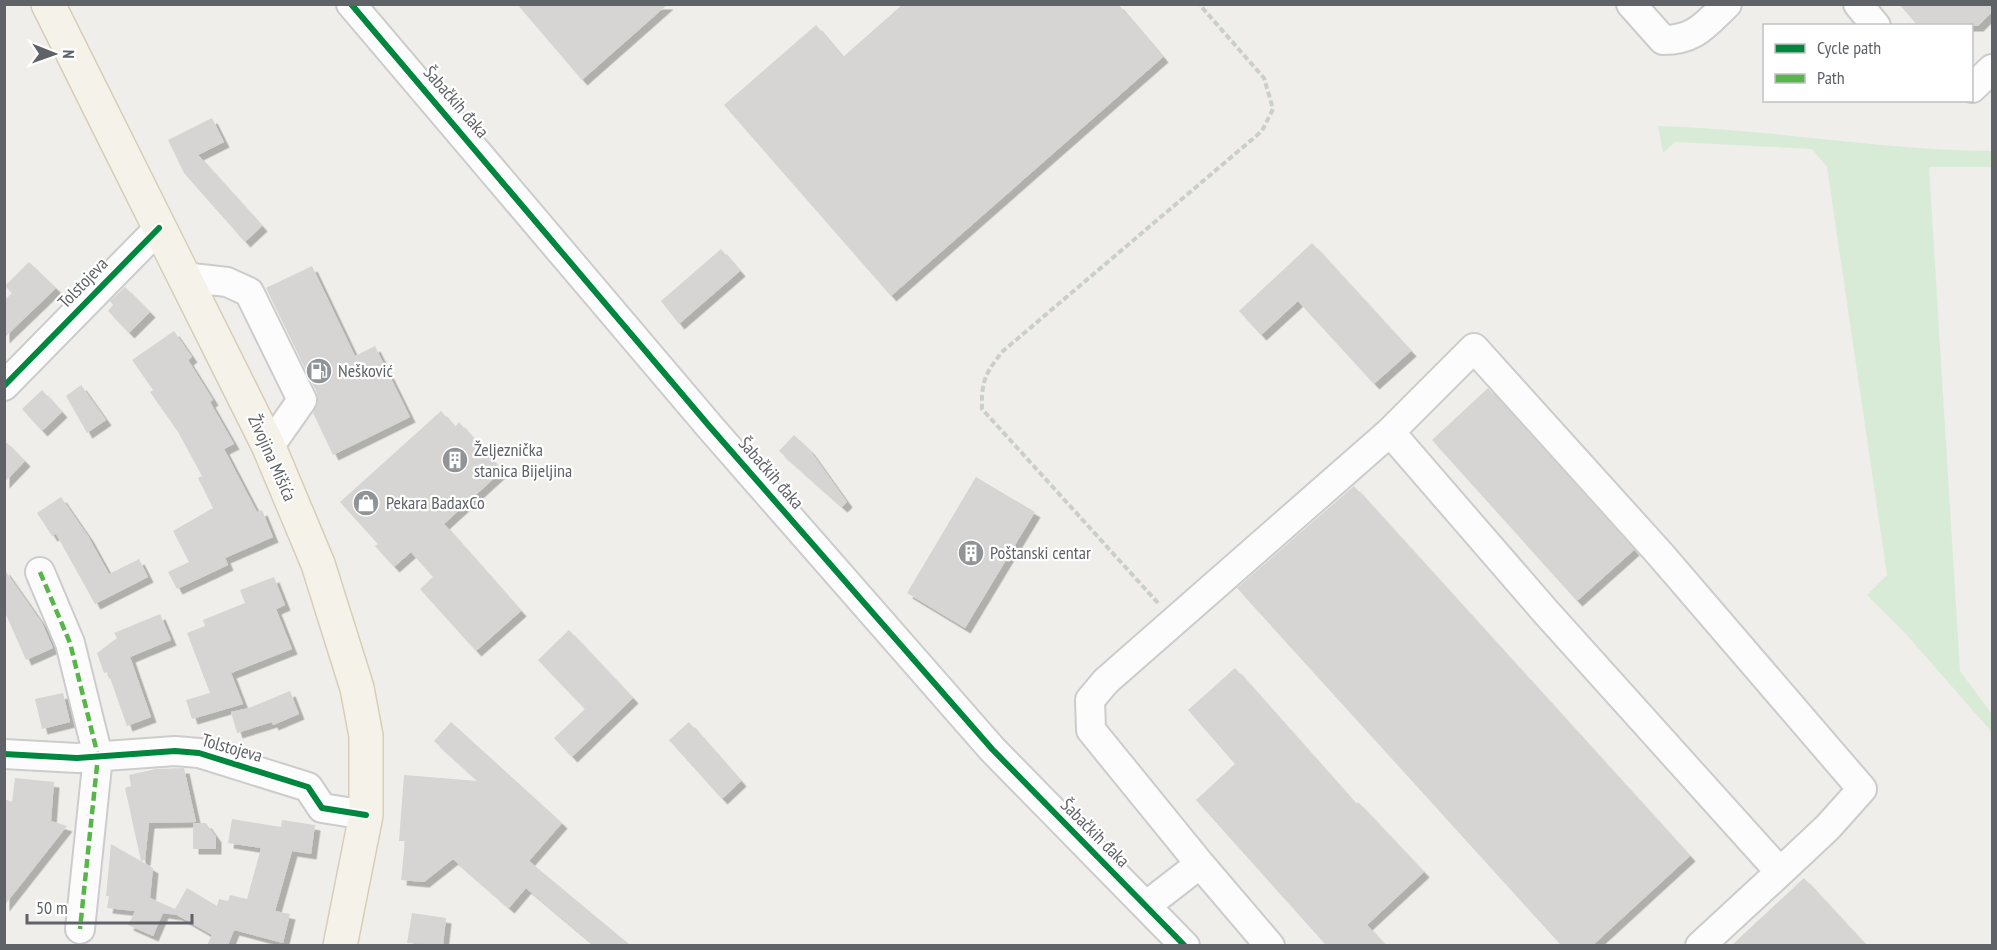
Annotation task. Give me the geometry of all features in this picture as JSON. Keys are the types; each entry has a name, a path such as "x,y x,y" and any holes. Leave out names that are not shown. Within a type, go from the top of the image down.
{"main road":[{"name":"Živojina Mišića","path":"48,4 269,447 318,564 357,688 366,736 366,816 340,945"}],"street":[{"name":"Šabačkih đaka","path":"351,4 429,93 710,427 984,740 1071,832 1185,945"},
{"path":"1631,4 1663,40 1682,40 1697,32 1727,4"},
{"path":"1858,4 1874,24"},
{"path":"1973,86 1992,69"},
{"name":"Tolstojeva","path":"4,386 159,228"},
{"path":"183,277 227,282 249,292 302,400 269,447"},
{"path":"1270,945 1200,864 1091,730 1090,700 1106,681 1390,432 1474,348 1660,554 1862,789 1828,827 1700,945"},
{"path":"1390,432 1553,620 1780,872"},
{"path":"40,572 70,643 98,756 80,929"},
{"name":"Tolstojeva","path":"4,754 98,756 175,750 200,753 308,787 322,808 366,816"},
{"path":"1147,905 1200,864"}],"path":[{"path":"1175,621 982,409 981,387 989,369 1003,351 1262,131 1273,109 1264,78 1199,4"}],"green space":[{"path":"1658,126 1742,131 1909,147 1992,151 1992,167 1929,167 1960,671 1992,714 1992,737 1990,730 1906,634 1867,595 1887,575 1827,167 1812,149 1675,142 1663,153"}],"building":[{"path":"517,4 668,4 582,80"},
{"path":"903,4 1118,4 1163,57 891,296 724,105 816,25 843,57"},
{"path":"1899,4 1992,4 1992,12 1978,26 1973,26 1973,24 1916,24"},
{"path":"212,118 224,142 198,155 262,226 245,242 184,173 168,140"},
{"path":"1312,243 1411,351 1374,384 1298,301 1261,335 1239,311"},
{"path":"721,249 740,271 679,324 661,301"},
{"path":"29,262 56,288 4,338 4,301 12,293 5,286"},
{"path":"312,266 355,356 375,346 410,417 333,455 313,413 318,402 317,393 266,288"},
{"path":"125,287 150,312 129,333 108,311 113,305 110,301"},
{"path":"174,331 192,357 188,360 213,400 210,402 234,444 224,449 257,512 262,510 273,537 225,558 228,565 177,589 168,572 189,562 173,531 213,508 198,478 202,476 178,432 150,392 153,390 132,360"},
{"path":"81,385 106,420 87,433 66,396"},
{"path":"1488,388 1634,550 1577,601 1432,440"},
{"path":"42,390 62,412 42,431 22,409"},
{"path":"441,411 455,427 459,422 502,471 444,524 521,611 476,651 420,589 433,577 411,552 394,567 375,546 378,544 340,502"},
{"path":"794,435 809,449 847,502 842,507 779,451"},
{"path":"4,440 25,461 4,483"},
{"name":"Poštanski centar","path":"976,477 1035,512 965,628 907,593"},
{"path":"1354,486 1690,856 1593,945 1561,945 1237,588"},
{"path":"61,497 88,536 109,574 139,559 148,577 95,604 56,534 52,536 37,513"},
{"path":"4,569 42,623 53,648 26,660 4,610"},
{"path":"274,577 285,605 276,609 292,649 231,673 243,704 192,719 186,700 210,693 187,633 205,626 203,620 245,603 240,590"},
{"path":"160,614 171,640 130,657 151,717 127,726 108,672 104,673 97,653 117,638 114,633"},
{"path":"569,630 633,698 572,757 554,738 585,709 538,660"},
{"path":"1235,668 1356,804 1358,802 1424,872 1367,925 1385,945 1326,945 1196,800 1235,764 1188,710"},
{"path":"290,691 299,714 273,725 272,722 237,733 231,712 249,708"},
{"path":"63,693 70,722 42,729 35,699"},
{"path":"451,722 562,823 529,861 630,945 594,945 526,888 509,908 453,859 424,882 401,880 405,841 399,841 404,775 478,781 434,741"},
{"path":"689,722 741,781 722,799 669,740"},
{"path":"184,768 196,822 149,823 145,860 141,861 125,788 131,786 129,775 156,769"},
{"path":"15,778 54,782 51,821 67,826 4,906 4,799 12,802"},
{"path":"232,819 281,827 282,820 315,825 311,854 292,851 275,911 290,914 283,943 234,930 228,945 207,945 212,935 177,915 163,913 153,936 128,925 135,911 107,908 111,844 153,868 150,898 175,909 187,888 217,906 219,899 228,901 230,895 247,899 261,848 228,843"},
{"path":"193,823 206,823 216,837 216,849 193,849"},
{"path":"1804,878 1866,945 1732,945"},
{"path":"412,913 446,918 443,945 407,943"}],"marked path":[{"path":"40,572 70,643 98,756 80,929"}],"cycle path":[{"path":"351,4 710,427 992,749 1185,946"},
{"path":"4,386 159,228"},
{"path":"4,754 77,758 175,751 199,753 308,787 322,808 366,815"}],"place":[{"name":"Nešković","path":"319,371"},
{"name":"Željeznička stanica Bijeljina","path":"455,460"},
{"name":"Pekara BadaxCo","path":"366,503"},
{"name":"Poštanski centar","path":"971,553"}]}
